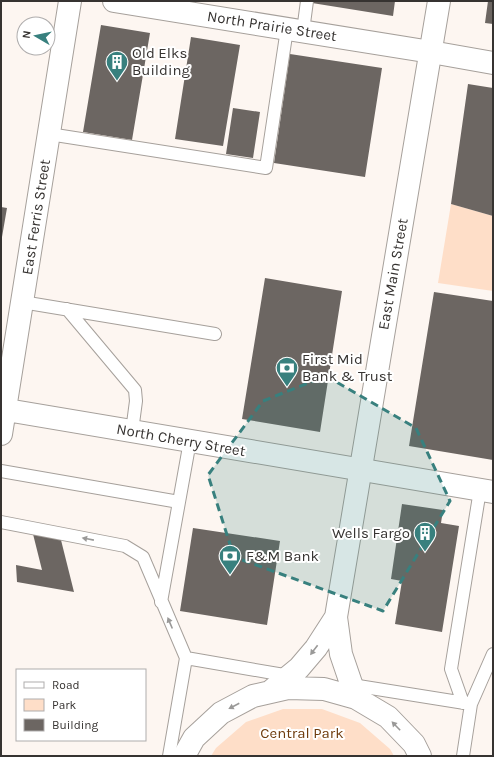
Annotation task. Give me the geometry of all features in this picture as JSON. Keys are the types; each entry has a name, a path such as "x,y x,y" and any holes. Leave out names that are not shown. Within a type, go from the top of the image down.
{"street":[{"name":"East Ferris Street","path":"1,434 3,409 22,302 70,1"},
{"name":"North Prairie Street","path":"114,1 493,63"},
{"name":"East Main Street","path":"354,692 341,654 336,617 439,1"},
{"name":"North Cherry Street","path":"3,409 486,491"},
{"name":"East Main Street","path":"270,692 299,668 316,648 336,617"},
{"path":"180,755 194,738 221,714 252,696 288,688 354,692 388,717 414,744 420,756"}],"lane":[{"path":"49,134 266,168 295,30 308,1"},
{"path":"22,302 215,334"},
{"path":"67,309 135,390 136,401 132,431"},
{"path":"162,602 190,441"},
{"path":"1,471 179,502"},
{"path":"467,704 451,668 486,491"},
{"path":"1,522 125,546 143,557 186,658 180,755"},
{"path":"463,756 467,704 493,654"},
{"path":"186,658 290,676"},
{"path":"354,692 467,704"}],"highlighted area":[{"path":"326,376 416,428 450,501 383,611 234,557 208,475 263,401"}],"green space":[{"path":"451,204 493,216 493,291 438,283"},
{"name":"Central Park","path":"283,709 322,709 360,723 390,749 394,756 211,756 216,748 246,722"}],"building":[{"path":"312,1 395,1 393,16 312,3"},
{"path":"488,1 493,1 493,24 485,23"},
{"name":"Old Elks Building","path":"101,25 150,33 132,140 83,132"},
{"path":"191,37 240,45 223,146 175,139"},
{"path":"290,54 382,68 365,177 274,163"},
{"path":"468,84 493,88 493,216 451,204"},
{"path":"233,108 260,112 253,158 226,154"},
{"path":"1,207 7,208 2,237 1,237"},
{"path":"265,278 342,291 320,432 242,419"},
{"path":"434,292 493,301 493,460 409,446"},
{"name":"Wells Fargo","path":"402,504 443,510 441,523 459,526 442,632 395,624 402,581 391,579"},
{"name":"F&M Bank","path":"193,528 280,541 267,625 180,611"},
{"path":"33,534 61,540 74,592 17,582 16,565 42,570"}],"place":[{"name":"Old Elks Building","path":"117,82"},
{"name":"First Mid Bank & Trust","path":"287,388"},
{"name":"Wells Fargo","path":"425,552"},
{"name":"F&M Bank","path":"230,576"}]}
